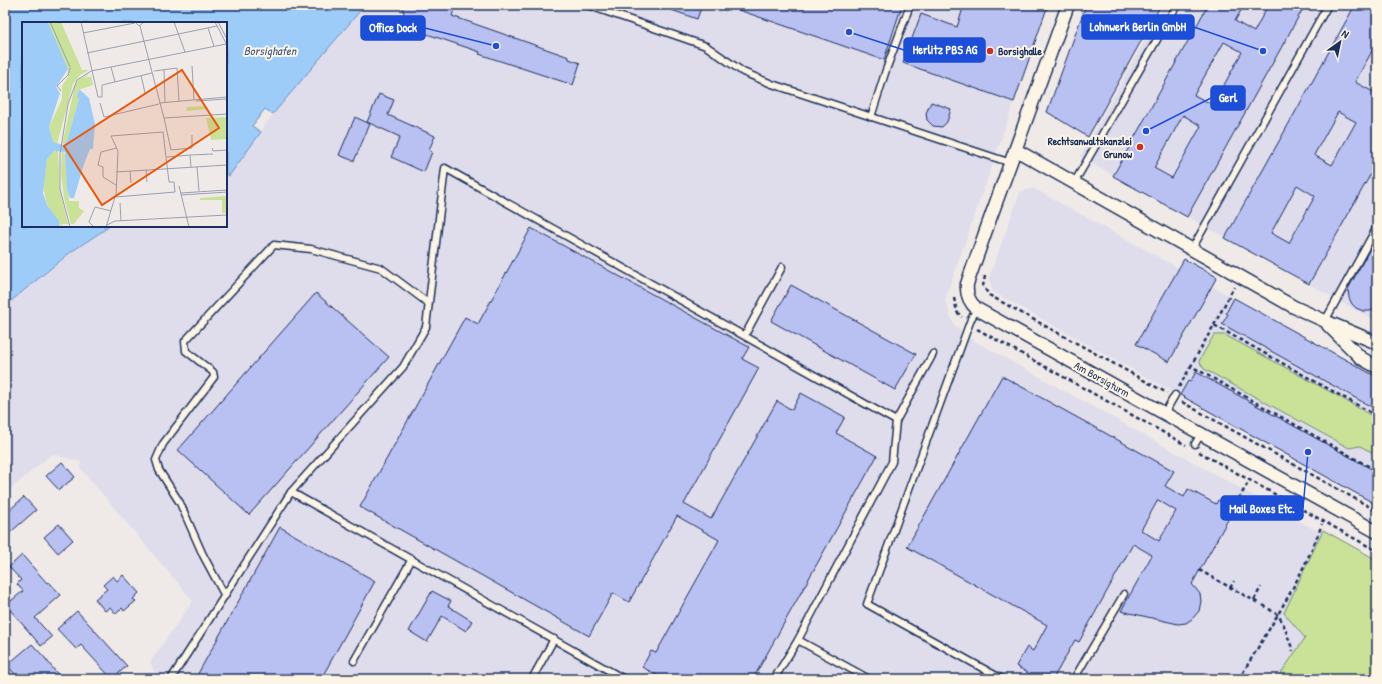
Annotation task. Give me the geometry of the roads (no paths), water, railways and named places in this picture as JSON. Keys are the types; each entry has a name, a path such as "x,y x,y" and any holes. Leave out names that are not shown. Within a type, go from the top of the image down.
{"street":[{"name":"Am Borsigturm","path":"1068,5 967,284 968,298 977,309 1164,414 1198,439 1377,532"},
{"path":"1016,150 1294,307 1377,343"},
{"path":"1325,321 1361,358 1377,367"}],"lane":[{"path":"587,5 706,46 743,72 772,84 1011,164"},
{"path":"1074,182 1177,5"},
{"path":"1192,249 1328,5"},
{"path":"871,117 886,70 909,8"},
{"path":"171,679 291,492 403,367 426,327 445,168 896,421"},
{"path":"1325,321 1377,227"},
{"path":"225,596 203,556 180,503 159,470 156,460 163,444 214,377 212,372 186,351 185,341 274,245 311,249 381,268 428,303"},
{"path":"745,335 782,267"},
{"path":"977,309 969,324 867,604 1002,679"},
{"path":"774,679 798,640 892,462 896,421 933,354"},
{"path":"1164,414 1174,396"},
{"path":"291,492 624,679"},
{"path":"354,661 412,559"},
{"path":"1074,679 1124,594"},
{"path":"532,679 554,639"},
{"path":"798,640 869,679"}],"water":[{"name":"Borsighafen","path":"5,5 365,5 273,114 265,109 252,126 261,132 229,176 227,175 227,22 22,22 22,227 108,227 71,252 5,306"}],"place":[{"name":"Herlitz PBS AG","path":"849,32"},
{"name":"Office Dock","path":"496,46"},
{"name":"Borsighalle","path":"990,51"},
{"name":"Lohnwerk Berlin GmbH","path":"1263,51"},
{"name":"Gerl","path":"1146,131"},
{"name":"Rechtsanwaltskanzlei Grunow","path":"1140,147"},
{"name":"Mail Boxes Etc.","path":"1308,452"}]}
